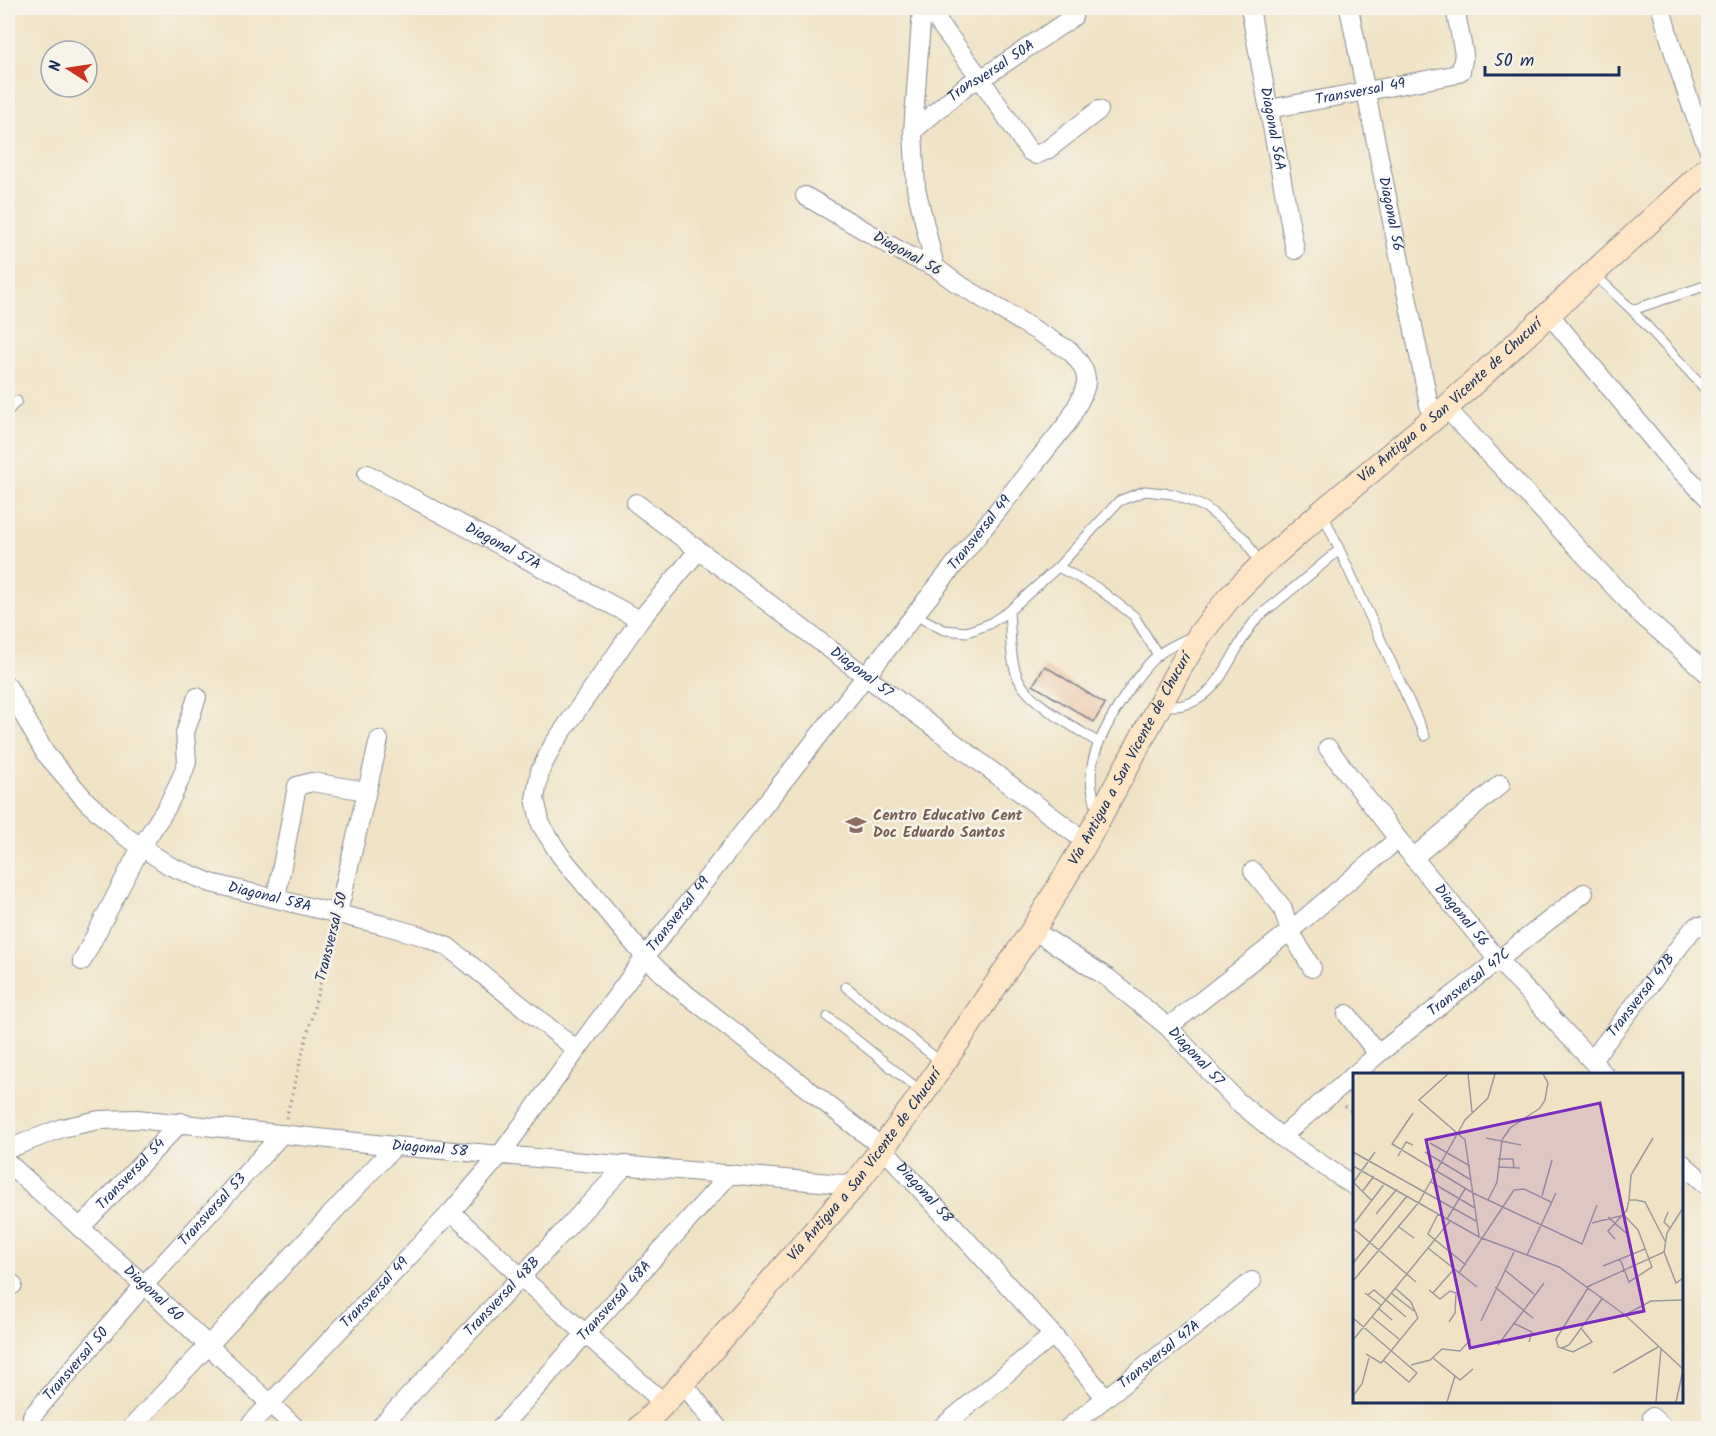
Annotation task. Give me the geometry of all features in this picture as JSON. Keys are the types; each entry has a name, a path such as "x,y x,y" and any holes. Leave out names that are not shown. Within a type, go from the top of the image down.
{"main road":[{"name":"Vía Antigua a San Vicente de Chucurí","path":"640,1428 683,1383 855,1185 923,1093 1033,930 1100,817 1159,704 1201,633 1228,598 1322,512 1439,414 1708,168"}],"street":[{"path":"922,8 912,131 916,188 935,267"},
{"path":"928,8 981,79 1029,151 1036,155 1047,150 1099,110"},
{"name":"Diagonal 56A","path":"1250,8 1295,250"},
{"name":"Diagonal 56","path":"1348,8 1439,414"},
{"name":"Transversal 49","path":"1269,109 1453,75 1461,71 1464,54 1455,8"},
{"path":"1661,8 1676,64 1708,148"},
{"name":"Transversal 50A","path":"912,131 967,85 981,79 1073,17"},
{"name":"Diagonal 56","path":"805,196 907,255 935,267 955,282 1070,351 1083,365 1087,382"},
{"path":"1549,314 1669,459 1708,498"},
{"name":"Transversal 49","path":"247,1428 451,1212 500,1155 645,957 864,677 1069,422 1087,382"},
{"path":"1439,414 1638,612 1705,665"},
{"name":"Diagonal 57A","path":"367,474 640,620"},
{"name":"Diagonal 57","path":"636,503 1086,842"},
{"path":"640,620 698,551"},
{"name":"Diagonal 58","path":"640,620 553,745 540,771 535,799 541,825 560,855 645,957 672,983 883,1148 1053,1335 1106,1397"},
{"name":"Diagonal 58A","path":"8,687 45,753 87,802 125,836 170,866 211,883 338,913 422,936 448,947 577,1050"},
{"path":"82,962 141,847 167,807 187,762 185,733 197,697"},
{"name":"Transversal 50","path":"338,913 378,740"},
{"name":"Diagonal 56","path":"1328,748 1413,858 1498,960 1603,1073"},
{"path":"276,898 297,786 312,782 366,791"},
{"path":"1413,858 1501,784"},
{"path":"1168,1027 1290,931 1398,839"},
{"path":"1253,871 1282,908 1290,931 1312,968"},
{"name":"Transversal 47C","path":"1357,1073 1378,1054 1584,892"},
{"name":"Transversal 47B","path":"1592,1060 1700,929"},
{"name":"Diagonal 57","path":"1033,930 1108,978 1168,1027 1236,1100 1281,1137 1353,1185"},
{"path":"1347,1014 1378,1054"},
{"name":"Transversal 47C","path":"1281,1137 1353,1077"},
{"name":"Diagonal 58","path":"8,1149 62,1128 99,1120 138,1119 395,1146 855,1185"},
{"name":"Transversal 54","path":"80,1228 181,1122"},
{"name":"Transversal 53","path":"144,1286 282,1134"},
{"path":"131,1428 395,1146"},
{"name":"Diagonal 60","path":"8,1162 296,1428"},
{"path":"1683,1163 1708,1186"},
{"name":"Transversal 48B","path":"379,1428 626,1165"},
{"name":"Transversal 48A","path":"500,1428 730,1174"},
{"path":"451,1212 664,1403"},
{"name":"Transversal 47A","path":"1068,1428 1252,1281"},
{"name":"Transversal 50","path":"33,1416 144,1286"},
{"path":"941,1428 1053,1335"},
{"path":"683,1383 718,1428"}],"lane":[{"path":"1593,273 1632,310 1708,392"},
{"path":"1632,310 1708,285"},
{"path":"8,411 17,401"},
{"path":"915,615 944,630 967,632 989,624 1009,611 1058,567 1119,501 1145,491 1173,494 1205,507 1245,539 1261,566"},
{"path":"1322,512 1425,736"},
{"path":"1159,704 1181,706 1205,695 1221,677 1254,621 1339,550"},
{"path":"1058,567 1096,587 1134,616 1158,655"},
{"path":"1009,611 1013,660 1020,683 1033,698 1099,743"},
{"path":"1100,817 1093,797 1091,780 1093,761 1099,743 1126,694 1143,671 1158,655 1201,633"},
{"path":"846,987 943,1063"},
{"path":"828,1017 923,1093"}],"path":[{"name":"Transversal 50","path":"282,1134 338,913"}],"building":[{"path":"1045,666 1105,704 1094,722 1033,685"}],"place":[{"name":"Centro Educativo Cent Doc Eduardo Santos","path":"856,825"}]}
